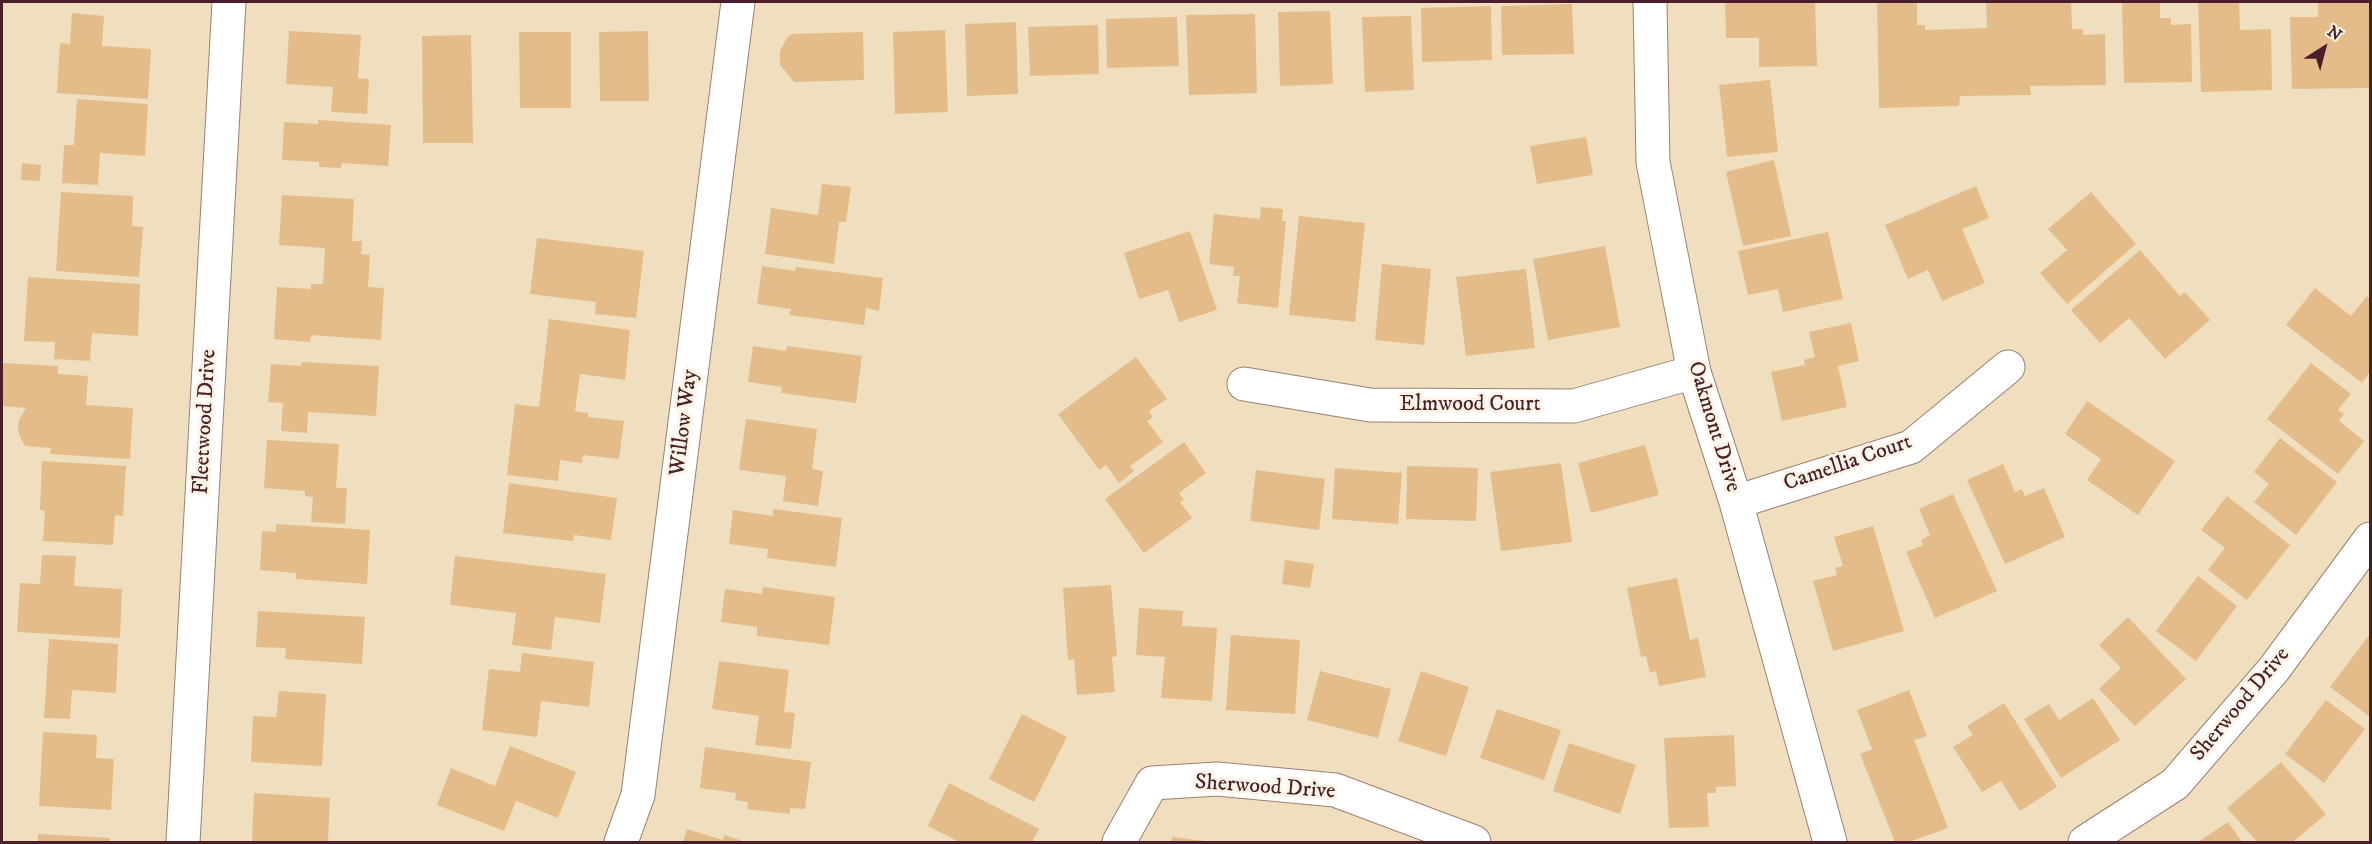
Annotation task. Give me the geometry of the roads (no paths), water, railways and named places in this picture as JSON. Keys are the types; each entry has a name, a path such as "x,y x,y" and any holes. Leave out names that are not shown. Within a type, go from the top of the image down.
{"street":[{"name":"Fleetwood Drive","path":"183,843 229,2"},
{"name":"Willow Way","path":"621,843 638,795 738,2"},
{"name":"Oakmont Drive","path":"1650,2 1653,162 1694,372 1736,502 1830,843"},
{"name":"Camellia Court","path":"1736,502 1911,447 2008,367"},
{"name":"Elmwood Court","path":"1244,384 1370,405 1574,406 1694,372"},
{"name":"Sherwood Drive","path":"2085,843 2175,784 2274,669 2370,539"},
{"name":"Sherwood Drive","path":"1119,843 1152,783 1217,779 1335,789 1474,843"}]}
